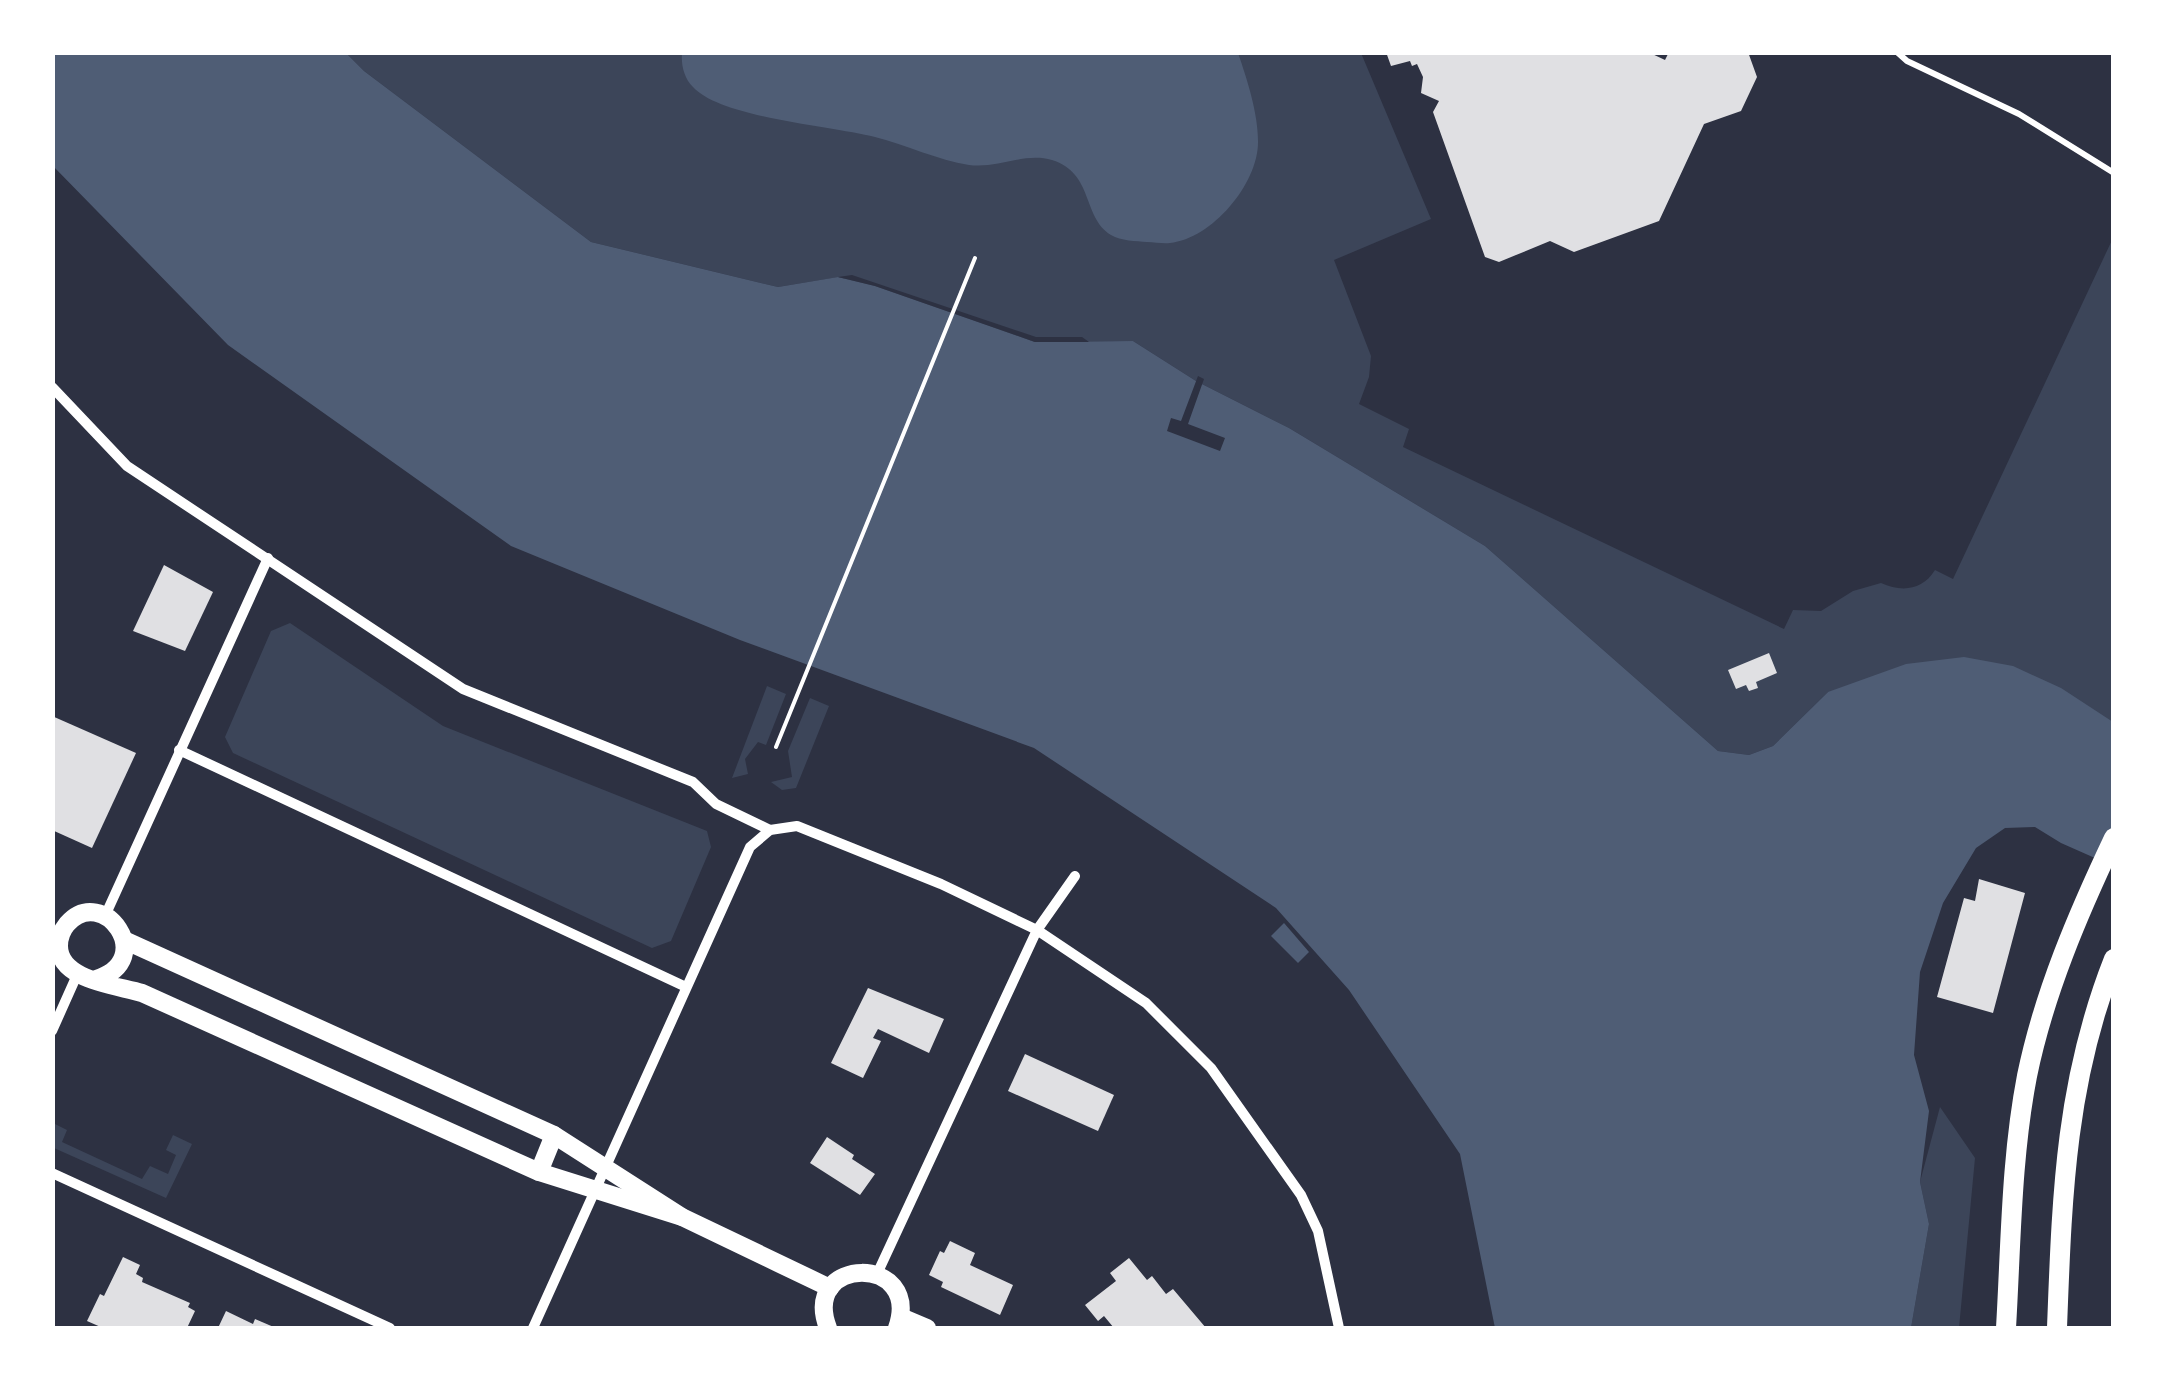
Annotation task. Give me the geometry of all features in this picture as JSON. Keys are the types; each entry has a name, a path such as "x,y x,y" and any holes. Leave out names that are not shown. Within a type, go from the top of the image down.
{"main road":[{"path":"2006,1328 2015,1162 2028,1074 2059,966 2114,838"},
{"path":"87,977 106,976 122,961 124,940 118,926 105,916 84,914 57,931 64,963 87,977 142,993 539,1172 682,1217"},
{"path":"124,940 554,1135 682,1217 830,1288"},
{"path":"2057,1328 2062,1191 2072,1108 2089,1034 2114,959"},
{"path":"539,1172 554,1135"},
{"path":"828,1328 823,1307 830,1288 840,1278 855,1272 877,1274 893,1286 899,1298 899,1322 927,1328"}],"street":[{"path":"52,387 128,466 463,689 693,782 716,804 770,830"},
{"path":"105,916 268,558"},
{"path":"179,750 686,987"},
{"path":"534,1328 750,847 770,830 797,826 942,884 1037,930 1146,1003 1212,1068 1301,1196 1318,1230 1339,1328"},
{"path":"877,1274 1037,930 1075,876"},
{"path":"52,1031 87,977"},
{"path":"52,1174 390,1328"}],"lane":[{"path":"1897,52 1907,62 2019,114 2114,173"}],"path":[{"path":"776,746 975,258"}],"shaded area":[{"path":"53,53 346,53 364,71 591,242 778,287 838,277 875,286 1035,342 1133,341 1196,381 1289,428 1485,546 1718,751 1749,755 1773,746 1828,692 1906,664 1964,657 2013,666 2061,688 2113,722 2113,866 2035,827 2005,828 1976,848 1943,903 1920,972 1914,1055 1929,1111 1920,1182 1929,1224 1911,1328 1495,1328 1460,1154 1349,990 1276,908 1034,748 740,640 511,546 228,345 53,166"},
{"path":"346,53 1361,53 1431,219 1334,260 1371,356 1369,377 1359,404 1409,429 1403,447 1784,629 1793,610 1821,611 1853,591 1881,583 1911,588 1935,570 1953,579 2113,238 2113,722 1828,692 1773,746 1749,755 1718,751 1485,546 1289,428 1196,381 1133,341 1035,342 839,277 778,287 591,242 364,71"},
{"path":"682,53 1238,53 1256,119 1256,157 1242,191 1202,231 1170,243 1124,240 1102,227 1075,175 1052,160 1031,158 969,165 875,137 752,114 707,98 693,87 684,71"},
{"path":"290,623 443,726 707,831 711,847 671,941 652,948 233,753 225,737 271,631"},
{"path":"767,686 786,694 766,745 758,742 745,759 748,774 732,778"},
{"path":"810,698 829,706 796,788 782,790 771,782 792,777 788,751"},
{"path":"1284,923 1309,952 1298,963 1271,936"},
{"path":"1940,1107 1975,1158 1959,1328 1911,1328 1929,1224 1920,1182"},
{"path":"53,1123 67,1130 62,1142 142,1179 150,1166 168,1174 176,1155 166,1150 173,1135 192,1144 166,1198 54,1148"}],"pier":[{"path":"852,275 1036,337 1082,337 1089,342 1035,342 875,286 838,277"},
{"path":"1198,376 1204,379 1188,424 1225,438 1220,451 1167,431 1171,418 1181,421"}],"building":[{"path":"1386,52 1648,52 1665,60 1669,52 1748,52 1757,77 1741,111 1704,124 1659,221 1574,252 1550,241 1499,262 1485,257 1433,112 1439,101 1421,93 1423,77 1417,64 1412,66 1410,61 1391,66"},
{"path":"164,565 213,592 185,651 133,631"},
{"path":"1769,653 1777,673 1756,682 1758,688 1749,691 1746,685 1736,689 1728,670"},
{"path":"52,716 136,753 92,848 52,830"},
{"path":"1979,879 2025,893 1993,1013 1937,997 1964,898 1975,901"},
{"path":"868,988 944,1019 929,1053 878,1029 873,1038 881,1041 863,1078 831,1063"},
{"path":"1025,1054 1114,1095 1098,1131 1008,1091"},
{"path":"827,1137 875,1174 860,1195 810,1163"},
{"path":"950,1241 975,1253 970,1265 1013,1285 1000,1315 941,1287 943,1282 929,1275 940,1251 944,1253"},
{"path":"123,1257 140,1265 136,1274 143,1278 142,1282 190,1303 188,1307 195,1311 187,1328 103,1328 87,1321"},
{"path":"1129,1258 1147,1280 1152,1276 1166,1294 1173,1289 1206,1328 1114,1328 1104,1316 1098,1321 1085,1305 1116,1281 1110,1273"},
{"path":"226,1311 253,1324 255,1319 276,1328 218,1328"}]}
